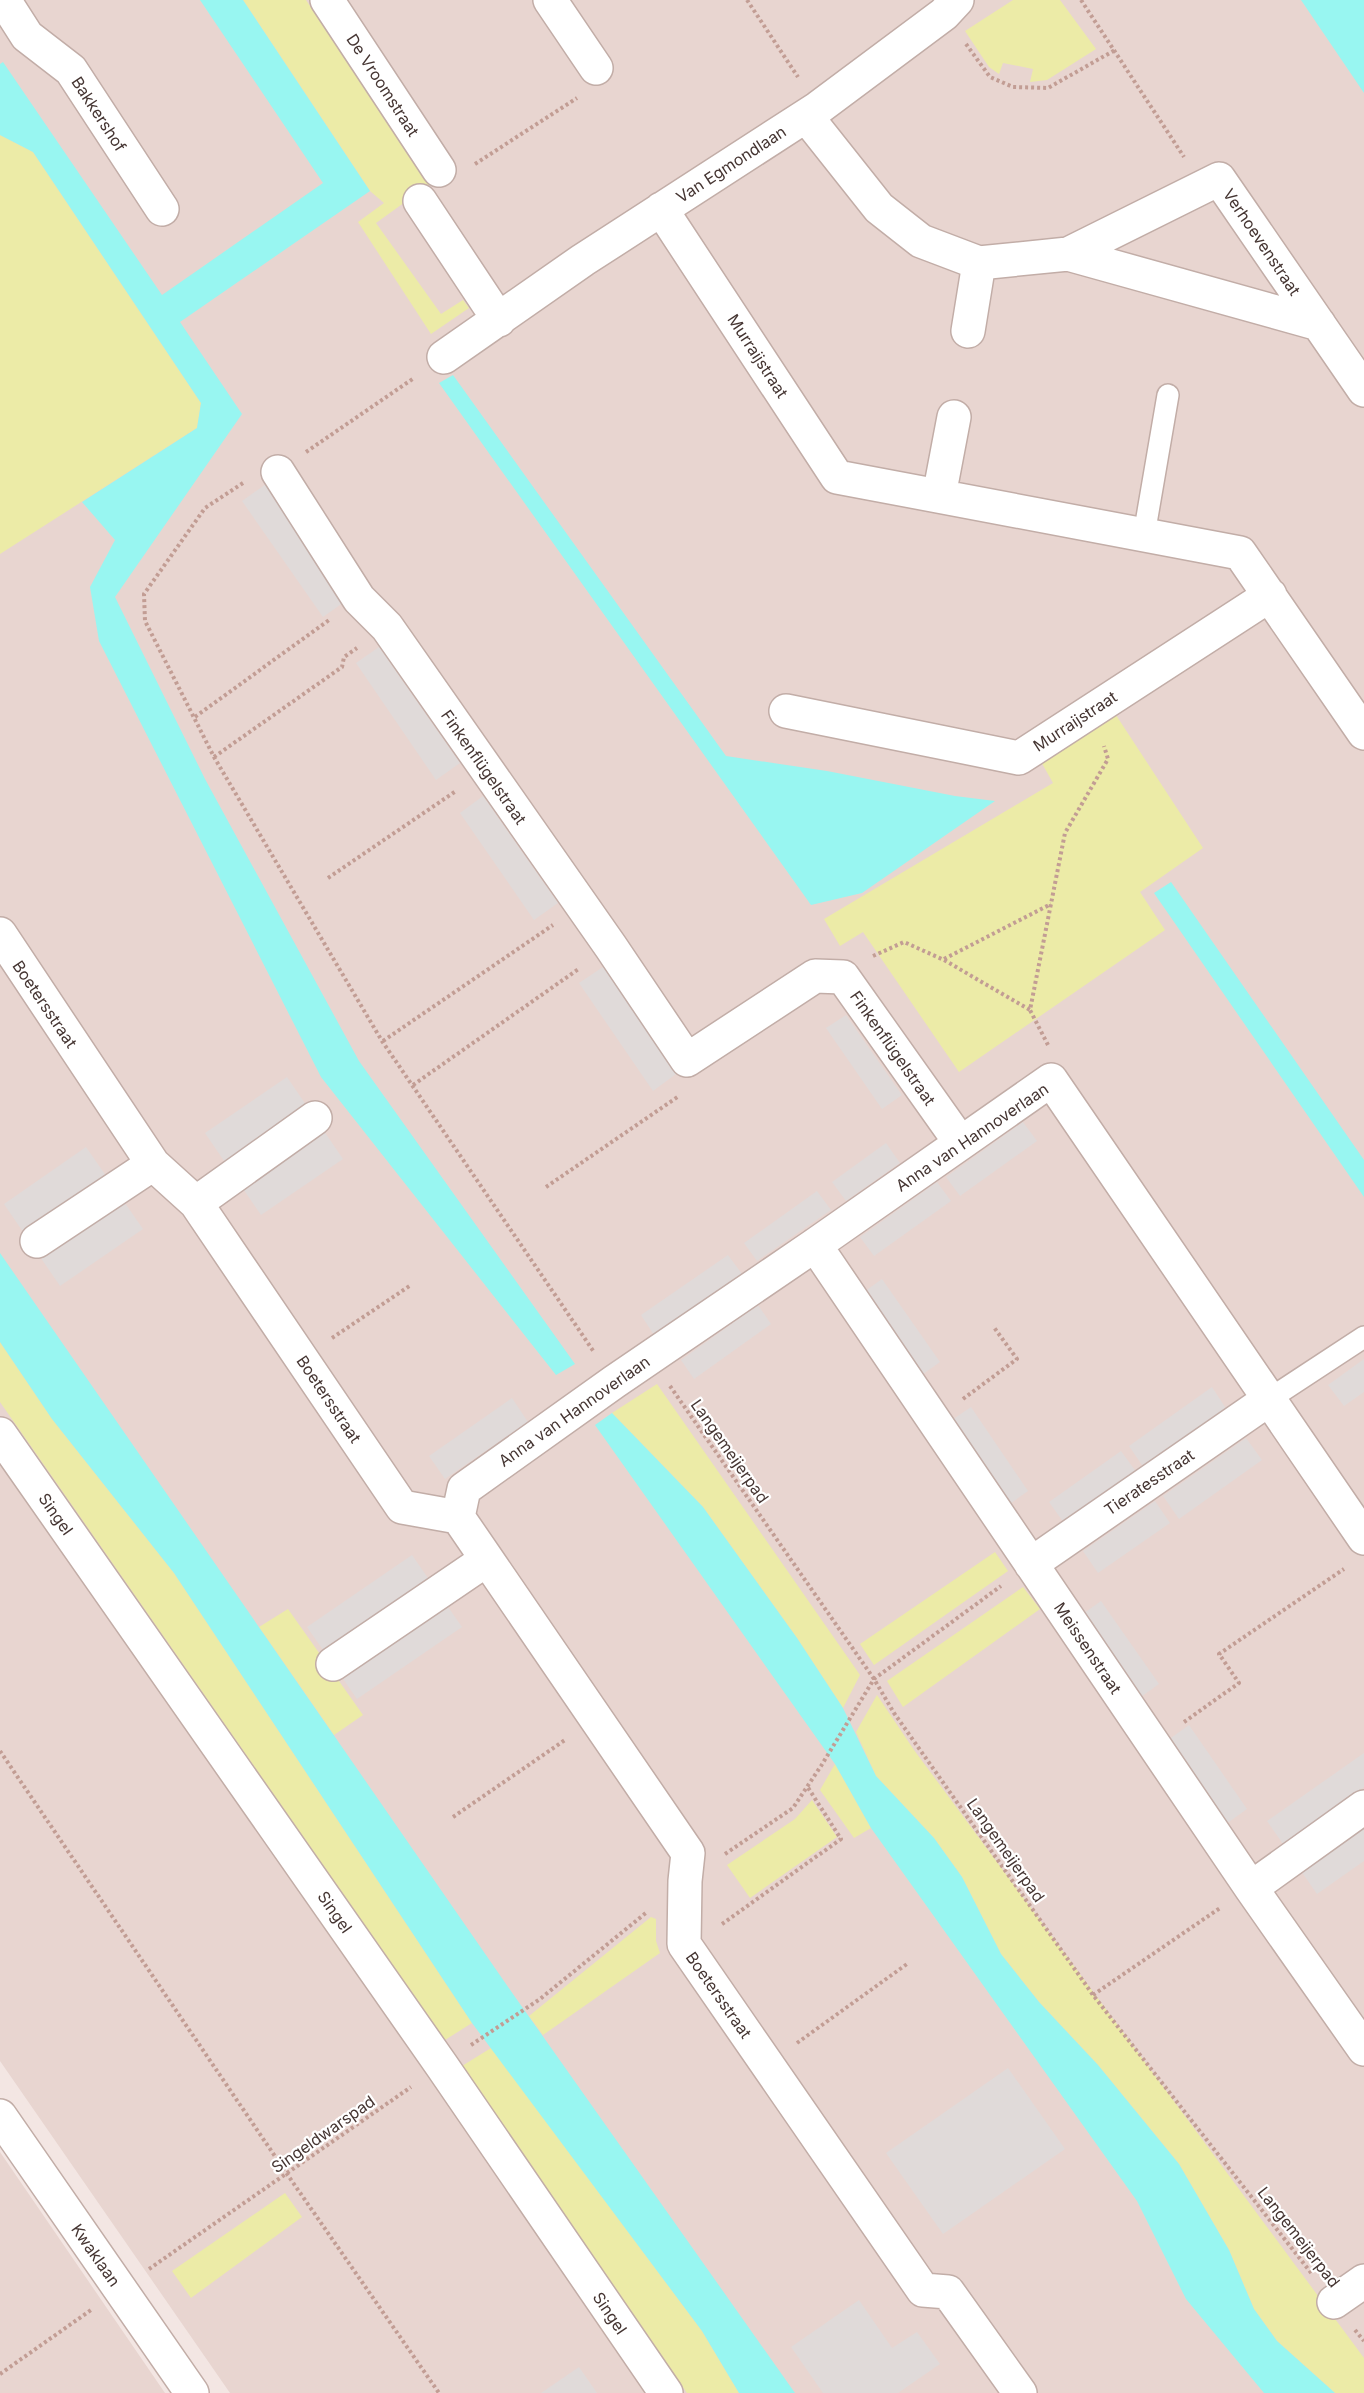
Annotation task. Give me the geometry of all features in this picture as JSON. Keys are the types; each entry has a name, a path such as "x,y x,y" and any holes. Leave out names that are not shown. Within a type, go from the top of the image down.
{"street":[{"name":"Bakkershof","path":"4,0 27,36 71,70 162,209"},
{"name":"De Vroomstraat","path":"327,0 439,170"},
{"path":"550,0 596,68"},
{"name":"Van Egmondlaan","path":"444,357 584,260 812,112 951,4"},
{"name":"Verhoevenstraat","path":"812,112 879,208 921,241 979,263 1068,255 1319,324"},
{"name":"Verhoevenstraat","path":"1068,255 1204,189 1219,179 1364,390"},
{"path":"420,201 499,320"},
{"name":"Murraijstraat","path":"661,209 837,477 1240,553 1364,733"},
{"path":"968,331 979,263"},
{"path":"939,496 954,417"},
{"name":"Finkenflügelstraat","path":"278,472 359,599 387,627 687,1060 815,976 843,977 960,1142"},
{"name":"Murraijstraat","path":"786,711 1019,758 1270,595"},
{"name":"Boetersstraat","path":"0,934 153,1164 196,1203 402,1507 458,1517 688,1853 684,1944 923,2290 948,2292 1020,2393"},
{"name":"Anna van Hannoverlaan","path":"458,1517 464,1489 614,1382 1051,1080 1364,1538"},
{"path":"196,1203 315,1118"},
{"path":"36,1241 153,1164"},
{"name":"Meissenstraat","path":"815,1245 1251,1888 1364,2049"},
{"name":"Tieratesstraat","path":"1030,1564 1268,1400"},
{"name":"Singel","path":"0,1434 442,2066 666,2393"},
{"path":"333,1664 486,1560"},
{"path":"1251,1888 1364,1807"},
{"name":"Kwaklaan","path":"0,2116 192,2393"},
{"path":"1334,2302 1364,2280"}],"lane":[{"path":"1144,535 1168,395"},
{"path":"1268,1400 1364,1337"}],"path":[{"path":"747,0 812,112"},
{"path":"1081,0 1204,189"},
{"path":"951,4 990,77 1013,87 1048,88 1115,50"},
{"path":"439,170 446,182 602,82 596,68"},
{"path":"444,357 278,472 267,466 206,508 144,594 145,621 214,757 382,1041 614,1382"},
{"path":"195,717 359,599"},
{"path":"214,757 342,667 344,657 387,627"},
{"path":"1030,1010 1065,833 1108,759 1092,710"},
{"path":"328,878 486,771"},
{"path":"944,960 1051,904"},
{"path":"382,1041 581,906"},
{"path":"843,977 875,955 904,942 944,960 1030,1010 1054,1058 1051,1080"},
{"path":"413,1085 610,947"},
{"path":"546,1187 679,1096 687,1060"},
{"path":"302,1358 411,1285"},
{"path":"933,1420 1017,1359 993,1326"},
{"name":"Langemeijerpad","path":"650,1357 874,1679 894,1713 1094,1995 1364,2341"},
{"path":"821,1766 874,1679 1030,1564"},
{"path":"1153,1744 1239,1683 1219,1654 1345,1568"},
{"path":"453,1817 596,1719"},
{"path":"0,1751 286,2174 439,2393"},
{"path":"687,1948 842,1839 807,1786"},
{"path":"1094,1995 1251,1888"},
{"path":"767,2064 907,1964"},
{"name":"Singeldwarspad","path":"0,2374 540,1999"}],"shaded area":[{"path":"0,0 1364,0 1364,2393 230,2393 0,2061"},
{"path":"243,0 306,0 430,184 376,223 441,314 463,300 469,308 431,334 358,222 384,203 370,191"},
{"path":"1013,0 1060,0 1096,49 1047,80 1030,82 1033,69 1003,63 999,74 989,67 965,31"},
{"path":"0,135 33,152 201,403 197,428 0,554"},
{"path":"266,484 347,600 323,617 242,501"},
{"path":"379,647 460,763 436,780 356,663"},
{"path":"1112,709 1203,848 1140,892 1165,930 959,1072 863,932 840,946 824,919 1053,783 1039,758"},
{"path":"483,796 558,903 534,920 460,813"},
{"path":"603,967 676,1074 653,1091 579,983"},
{"path":"846,1015 902,1095 882,1109 826,1028"},
{"path":"287,1077 343,1159 261,1215 205,1133"},
{"path":"1023,1122 1037,1141 960,1196 946,1177"},
{"path":"886,1143 900,1163 846,1201 832,1182"},
{"path":"86,1147 143,1229 60,1286 4,1204"},
{"path":"937,1182 951,1201 874,1256 860,1237"},
{"path":"817,1191 831,1210 757,1261 744,1243"},
{"path":"728,1255 742,1274 654,1335 641,1315"},
{"path":"882,1279 940,1362 919,1377 861,1294"},
{"path":"758,1305 771,1324 694,1379 681,1360"},
{"path":"0,1342 52,1419 174,1573 472,2023 445,2040 0,1402"},
{"path":"1364,1359 1364,1392 1344,1406 1328,1385"},
{"path":"657,1384 860,1675 843,1708 797,1638 703,1507 612,1413"},
{"path":"1212,1387 1227,1410 1144,1468 1129,1446"},
{"path":"512,1398 528,1422 445,1479 429,1456"},
{"path":"971,1407 1028,1491 1007,1506 949,1422"},
{"path":"1246,1438 1262,1460 1179,1519 1163,1496"},
{"path":"1121,1451 1137,1473 1064,1523 1049,1502"},
{"path":"1155,1501 1170,1523 1098,1573 1083,1551"},
{"path":"995,1552 1008,1571 874,1665 860,1644"},
{"path":"412,1555 462,1627 357,1699 307,1627"},
{"path":"1023,1587 1040,1609 903,1707 887,1681"},
{"path":"1101,1601 1159,1684 1138,1699 1080,1616"},
{"path":"288,1609 363,1715 334,1735 259,1627"},
{"path":"877,1695 914,1750 1364,2358 1364,2393 1335,2393 1277,2341 1254,2309 1229,2250 1179,2164 1098,2065 1039,2002 1001,1954 962,1877 934,1838 876,1776 856,1732"},
{"path":"1189,1725 1247,1809 1226,1824 1168,1740"},
{"path":"1364,1753 1364,1787 1283,1844 1267,1821"},
{"path":"835,1764 871,1828 854,1838 820,1790"},
{"path":"812,1800 837,1837 750,1898 727,1865 795,1819"},
{"path":"1364,1828 1364,1861 1317,1894 1301,1871"},
{"path":"651,1917 656,1919 656,1941 660,1953 543,2035 529,2016"},
{"path":"491,2048 702,2331 739,2393 687,2393 462,2066"},
{"path":"1008,2068 1065,2149 943,2234 886,2153"},
{"path":"0,2152 165,2393 0,2393"},
{"path":"285,2193 302,2217 191,2298 172,2271"},
{"path":"859,2300 892,2348 917,2332 940,2364 898,2393 823,2393 791,2347"},
{"path":"579,2367 597,2393 541,2393"}],"water":[{"path":"200,0 243,0 370,191 180,322 242,414 115,597 205,779 359,1061 575,1364 556,1375 321,1077 99,641 90,587 115,540 82,502 197,428 201,403 33,152 0,135 0,64 3,62 162,295 323,183"},
{"path":"1301,0 1364,0 1364,93"},
{"path":"453,375 726,756 827,771 955,796 995,801 862,893 811,905 439,383"},
{"path":"1171,882 1364,1160 1364,1197 1154,893"},
{"path":"0,1253 513,1994 795,2393 739,2393 702,2331 472,2023 174,1573 52,1419 0,1342"},
{"path":"612,1413 703,1507 797,1638 843,1708 876,1776 934,1838 962,1877 1001,1954 1039,2002 1098,2065 1179,2164 1229,2250 1254,2309 1277,2341 1335,2393 1264,2393 1186,2299 1137,2201 871,1828 835,1764 595,1425"}]}
